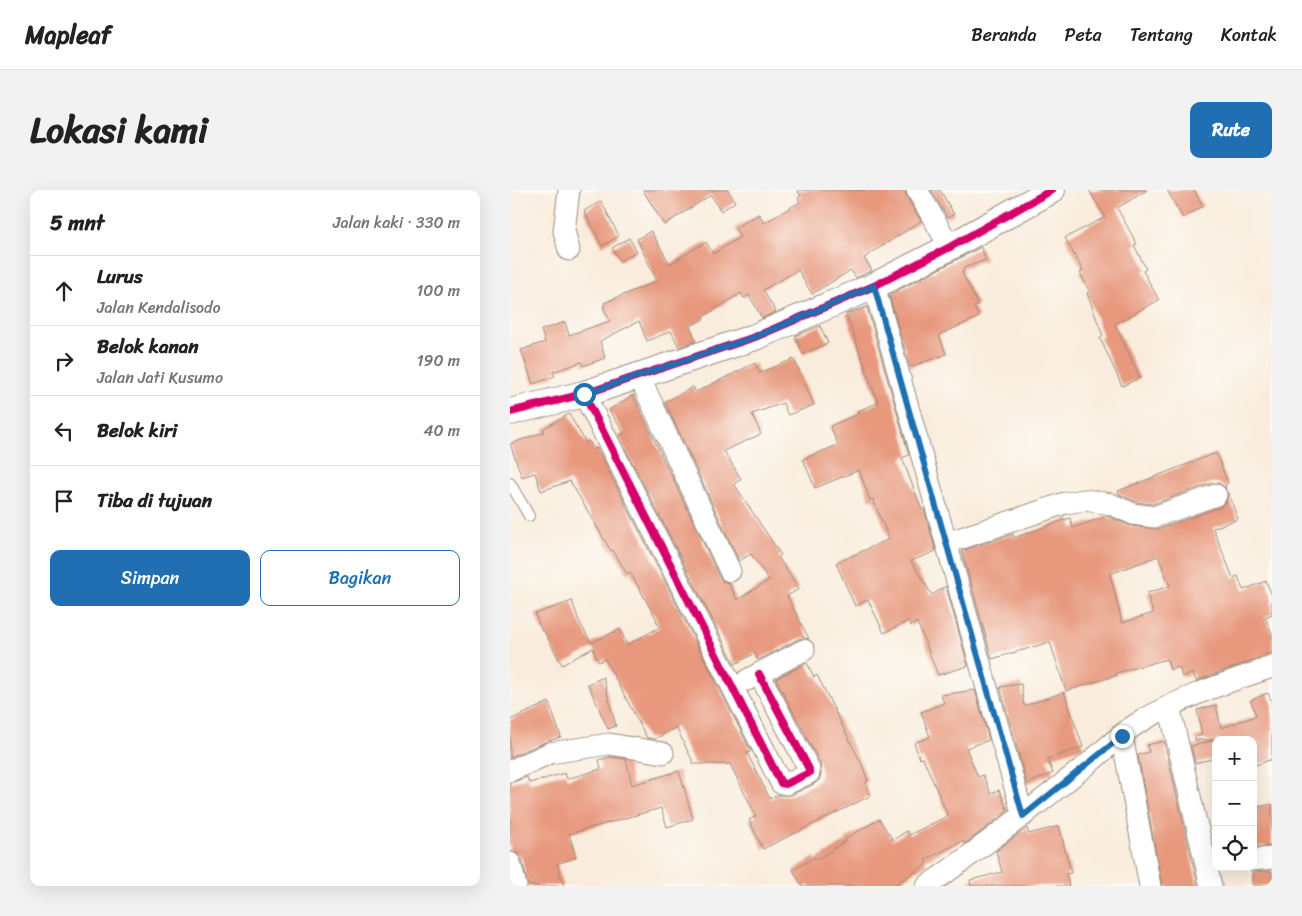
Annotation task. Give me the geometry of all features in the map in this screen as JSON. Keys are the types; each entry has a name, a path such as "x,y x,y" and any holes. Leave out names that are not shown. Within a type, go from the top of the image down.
{"street":[{"path":"569,190 564,232 569,250"},
{"path":"917,190 950,247"},
{"path":"510,412 584,394 755,337 874,286 950,247 1052,190"},
{"path":"874,286 1023,816"},
{"path":"639,376 730,571"},
{"path":"584,394 781,783 786,784 808,773 809,769 759,674"},
{"path":"947,543 1065,503 1085,500 1111,504 1132,514 1154,517 1216,495"},
{"path":"733,688 804,650"},
{"path":"927,886 1023,816 1134,726 1199,692 1272,667"},
{"path":"1169,706 1211,865 1210,886"},
{"path":"1122,736 1150,886"},
{"path":"510,771 550,753 609,744 663,753"},
{"path":"1257,860 1272,858"},
{"path":"510,863 516,886"}],"lane":[{"path":"510,484 529,516"}],"building":[{"path":"643,190 728,190 735,202 721,211 711,195 664,225"},
{"path":"797,190 905,190 906,196 921,221 864,258 872,270 856,278 851,270 812,294 798,270 763,290 776,312 762,318 749,295 744,298 741,293 703,317 704,319 690,326 696,341 679,347 671,331 647,341 639,321 600,341 605,358 583,366 582,362 553,372 555,376 533,384 521,350 545,342 541,330 565,322 569,335 610,321 603,307 605,306 604,303 657,281 637,239 651,231 670,264 706,242 713,254 740,237 735,228 759,214 764,223 800,202 798,198 801,196"},
{"path":"931,190 940,190 954,214 948,218"},
{"path":"1089,190 1147,190 1117,208 1137,244 1134,245 1146,269 1143,271 1159,300 1115,324 1140,378 1122,386 1100,338 1103,336 1087,293 1090,292 1080,273 1083,271 1065,238 1105,217"},
{"path":"1167,190 1194,190 1203,206 1183,218"},
{"path":"601,201 619,236 602,246 584,211"},
{"path":"629,238 637,251 620,261 612,248"},
{"path":"981,247 986,260 963,268 964,271 962,272 978,305 974,307 979,317 939,335 946,354 910,367 889,295"},
{"path":"867,307 909,455 902,458 922,510 924,509 936,551 911,561 932,595 946,586 968,666 938,675 917,622 911,626 908,621 884,633 868,600 855,606 836,563 889,539 873,499 870,500 859,470 815,488 803,459 838,445 830,426 858,414 857,411 878,403 846,314"},
{"path":"820,326 828,343 803,354 795,336"},
{"path":"794,359 814,405 788,415 783,403 752,414 761,434 724,451 741,479 734,484 781,555 778,557 799,589 787,596 809,639 798,639 758,660 755,653 735,664 619,436 624,433 609,410 633,395 719,576 722,581 729,583 737,600 769,580 751,554 739,561 665,402 693,387 696,392 755,363 759,373"},
{"path":"569,414 586,443 589,441 594,450 597,448 751,751 747,753 770,799 778,795 791,795 814,784 819,780 821,774 820,763 776,679 807,663 814,677 817,675 862,765 868,781 865,783 870,796 763,849 749,820 756,816 730,764 694,764 676,727 655,739 647,738 605,659 598,662 593,648 562,665 544,631 542,632 535,614 572,601 579,621 591,643 620,629 627,645 660,627 630,572 627,574 613,550 611,551 570,481 541,491 535,473 522,477 510,444 544,432 543,429"},
{"path":"1216,453 1228,483 1225,485 1226,489 1219,483 1212,483 1153,504 1137,502 1119,494 1118,491"},
{"path":"1228,493 1238,519 1213,528 1233,578 1238,576 1243,590 1266,581 1272,595 1272,614 1265,617 1272,634 1272,653 1196,681 1193,673 1182,677 1179,667 1170,670 1167,659 1116,673 1117,675 1066,691 1050,642 992,659 962,551 1013,534 1014,538 1070,518 1073,528 1107,516 1131,526 1158,529 1221,507 1226,503","holes":["1158,556 1170,586 1147,593 1153,613 1122,623 1110,574"]},
{"path":"603,677 616,726 608,729 588,684"},
{"path":"1021,684 1024,706 1064,692 1083,747 1047,759 1053,773 1027,784 1000,687"},
{"path":"975,690 989,740 966,748 978,777 983,775 991,794 999,790 1008,811 965,844 963,841 925,860 927,864 893,886 802,886 793,870 815,857 816,860 846,841 845,839 879,819 893,840 907,831 909,835 948,816 923,758 920,759 914,743 930,737 921,712 944,703 941,695"},
{"path":"1268,693 1272,703 1272,759 1257,765 1257,736 1212,736 1212,740 1195,740 1195,737 1202,735 1197,710 1216,705 1221,728 1256,716 1251,700"},
{"path":"549,702 561,737 510,757 510,720"},
{"path":"1164,741 1198,886 1162,886 1138,755 1149,752 1147,745"},
{"path":"1212,741 1212,759 1195,763 1191,746"},
{"path":"610,757 626,759 632,785 679,771 693,819 667,827 661,808 569,834 576,857 557,864 564,886 528,886 522,859 519,854 510,851 510,783 527,777 529,783 565,773 567,779 601,769 599,760"},
{"path":"1272,804 1272,846 1257,847 1257,807"},
{"path":"1059,826 1071,873 1066,874 1069,886 971,886 970,880 1002,872 996,851 1027,828 1029,834"},
{"path":"1272,871 1272,886 1253,886 1253,872"}],"cycle path":[{"path":"510,412 584,394 755,337 874,286 950,247 1052,190"},
{"path":"584,394 781,783 786,784 809,773 809,769 759,674"}],"route":[{"path":"584,394 755,337 874,286 1023,816 1122,736"}]}
